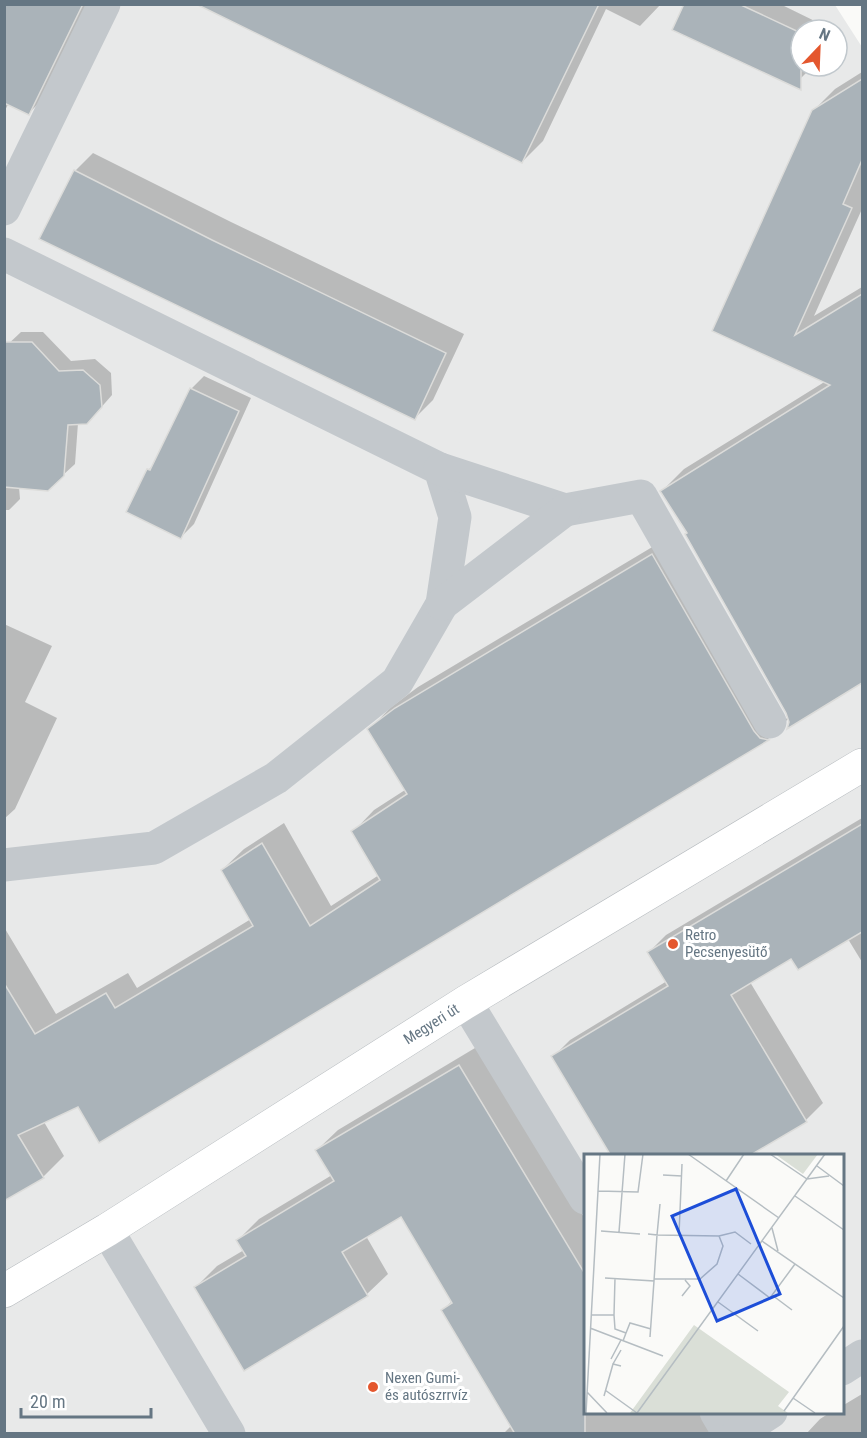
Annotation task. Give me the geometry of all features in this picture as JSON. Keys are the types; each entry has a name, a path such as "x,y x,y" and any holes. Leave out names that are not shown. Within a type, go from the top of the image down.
{"main road":[{"name":"Megyeri út","path":"4,1291 107,1230 466,1002 862,765"}],"street":[{"path":"4,209 104,4"},
{"path":"4,254 440,469 565,510"},
{"path":"4,865 154,848 276,778 397,682 442,604 455,517 440,469"},
{"path":"442,604 565,510 641,496 770,722"},
{"path":"466,1002 584,1196"},
{"path":"107,1230 229,1434"},
{"path":"843,1368 862,1356"},
{"path":"717,1414 729,1434"},
{"path":"737,1434 771,1421"}],"shaded area":[{"path":"5,5 835,5 843,18 789,18 789,78 849,78 849,27 862,47 862,1433 5,1434"}],"building":[{"path":"4,4 83,4 29,115 4,103"},
{"path":"196,4 599,4 522,163"},
{"path":"684,4 739,4 789,27 789,78 801,78 801,90 672,30"},
{"path":"862,79 862,160 843,204 852,208 795,335 862,294 862,683 787,729 789,722 786,713 685,534 687,533 660,491 830,385 712,331 812,110"},
{"path":"74,170 212,240 446,353 415,420 39,239"},
{"path":"4,342 32,342 59,371 83,370 100,385 102,407 87,424 68,425 64,476 48,491 4,487"},
{"path":"190,388 239,411 181,539 126,512 147,469 150,470"},
{"path":"652,554 754,731 760,738 769,740 99,1143 78,1107 18,1135 44,1178 4,1201 4,983 35,1034 106,993 115,1008 253,926 221,870 262,843 310,926 380,880 351,831 407,794 367,729 395,708"},
{"path":"862,824 862,932 798,970 791,959 731,995 807,1122 752,1154 610,1154 551,1056 668,986 647,952"},
{"path":"459,1065 584,1272 585,1434 515,1434 441,1310 452,1303 401,1217 342,1252 368,1296 244,1371 194,1287 246,1256 236,1240 334,1181 315,1150"}],"place":[{"name":"Retro Pecsenyesütő","path":"673,944"},
{"name":"Nexen Gumi- és autószrrvíz","path":"373,1387"}]}
